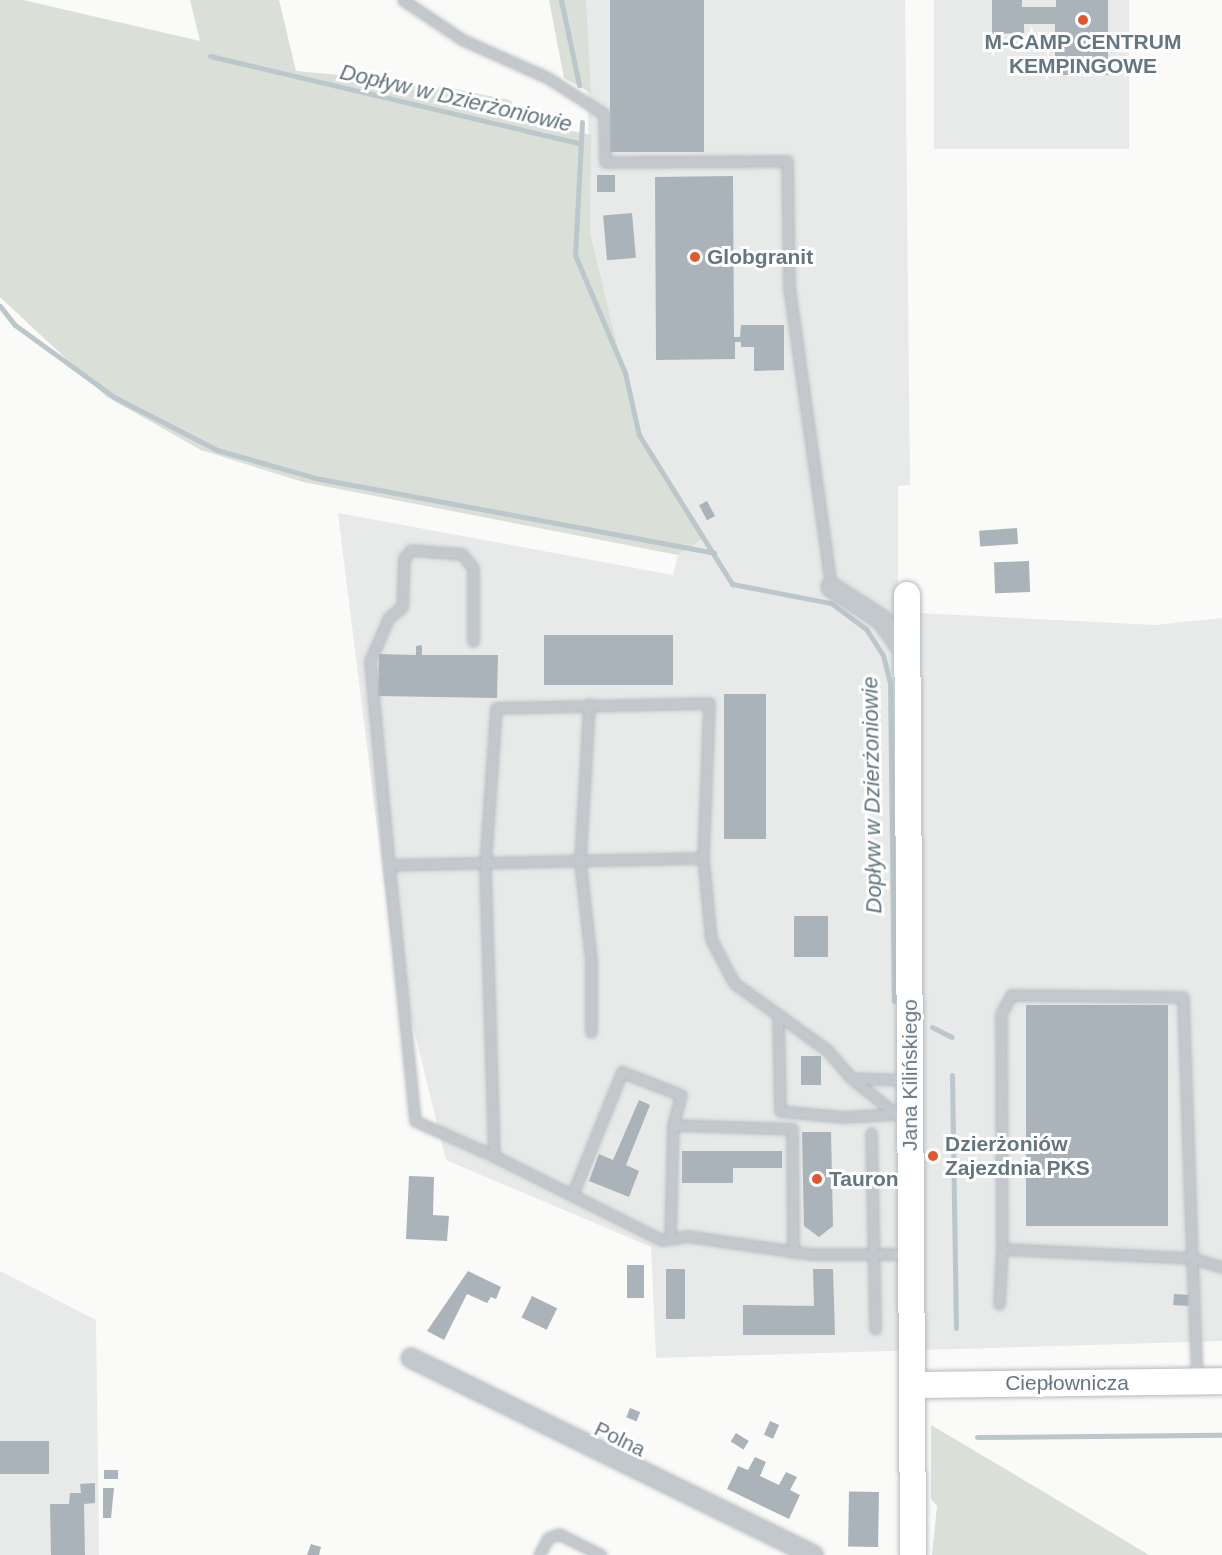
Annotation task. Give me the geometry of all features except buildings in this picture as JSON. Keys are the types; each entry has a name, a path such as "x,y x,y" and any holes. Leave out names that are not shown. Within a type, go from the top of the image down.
{"street":[{"path":"831,587 882,620 908,658"},
{"name":"Jana Kilińskiego","path":"907,595 910,1080 903,1114 910,1254 913,1555"},
{"name":"Polna","path":"411,1358 813,1555"},
{"name":"Ciepłownicza","path":"912,1385 1222,1381"}],"lane":[{"path":"403,0 463,40 548,78 604,114 605,162 787,161 789,287 831,587"},
{"path":"473,641 473,568 462,554 411,550 404,558 402,607 389,617 370,661 388,865 415,1121 573,1193 662,1240 670,1237 793,1252 873,1256 910,1254"},
{"path":"494,1156 485,865 496,708 709,703 704,858 711,939 734,983 827,1050 851,1078 903,1114"},
{"path":"590,704 580,862 591,960 591,1032"},
{"path":"388,865 485,865 704,858"},
{"path":"999,1304 1002,1250 1001,1014 1011,995 1155,994 1184,997 1197,1381"},
{"path":"778,1015 780,1111 844,1117 903,1114"},
{"path":"573,1193 622,1072 681,1095 673,1125 670,1237"},
{"path":"851,1078 910,1080"},
{"path":"673,1125 792,1129 793,1252"},
{"path":"871,1133 875,1329"},
{"path":"1002,1250 1192,1258 1222,1267"},
{"path":"539,1555 548,1538 559,1534 601,1555"}],"shaded area":[{"path":"0,0 23,0 200,41 190,0 279,0 296,71 419,82 510,100 528,122 591,135 590,232 639,435 705,537 678,555 303,482 201,450 107,397 0,297"},
{"path":"549,0 586,0 591,93 564,78"},
{"path":"586,0 905,0 910,485 898,486 898,612 1155,625 1222,618 1222,1341 656,1358 651,1247 446,1160 390,932 338,513 673,575 678,555 704,537 639,435 590,232"},
{"path":"934,0 1129,0 1129,149 934,149"},
{"path":"0,1271 96,1320 99,1555 0,1555"},
{"path":"931,1425 1149,1555 932,1555 937,1506 931,1499"}],"waterway":[{"path":"561,0 579,85"},
{"name":"Dopływ w Dzierżoniowie","path":"210,56 579,143"},
{"name":"Dopływ w Dzierżoniowie","path":"582,122 575,255 625,373 639,435 732,584 831,603 866,629 883,655 890,684 894,1001"},
{"name":"Dopływ w Dzierżoniowie","path":"0,306 15,325 114,397 217,450 315,478 714,553"},
{"name":"Dopływ w Dzierżoniowie","path":"932,1027 952,1037"},
{"name":"Dopływ w Dzierżoniowie","path":"952,1075 956,1328"},
{"name":"Dopływ w Dzierżoniowie","path":"977,1437 1222,1435"}],"place":[{"name":"M-CAMP CENTRUM KEMPINGOWE","path":"1083,20"},
{"name":"Globgranit","path":"695,257"},
{"name":"Dzierżoniów Zajezdnia PKS","path":"933,1156"},
{"name":"Tauron","path":"817,1179"}]}
